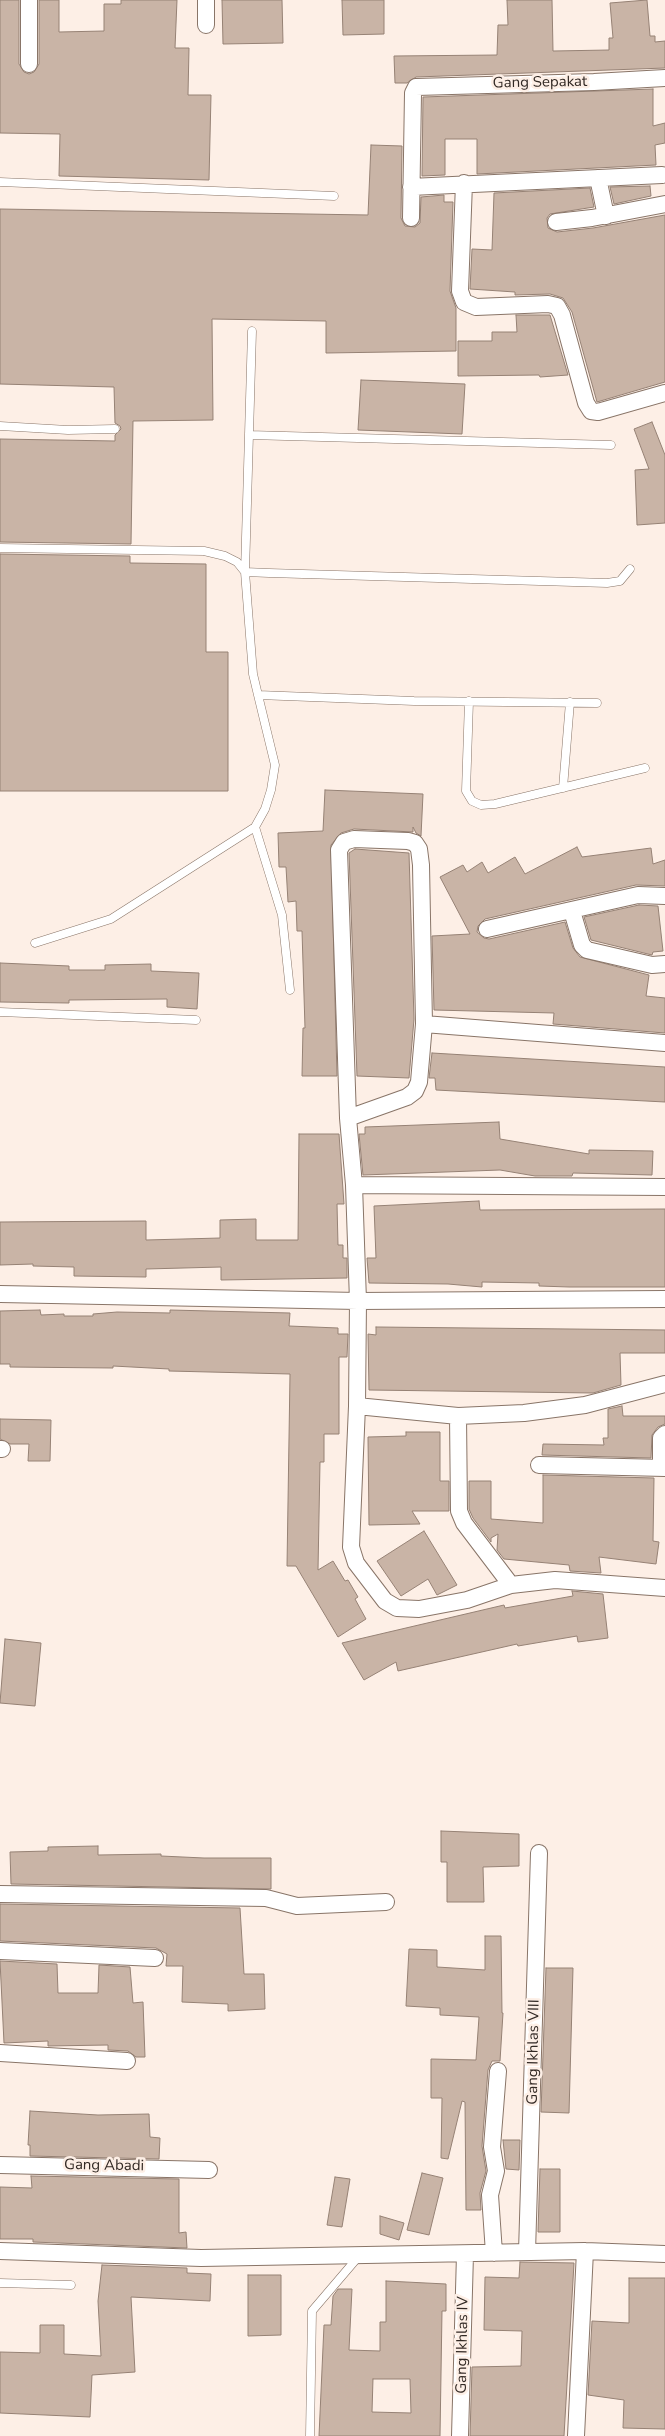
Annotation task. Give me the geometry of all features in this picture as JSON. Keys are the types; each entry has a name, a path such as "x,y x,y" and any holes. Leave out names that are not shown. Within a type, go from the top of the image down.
{"street":[{"path":"29,64 30,0"},
{"path":"206,0 206,25"},
{"name":"Gang Sepakat","path":"411,187 414,93 416,87 665,78"},
{"path":"411,218 411,187 662,175"},
{"path":"598,178 606,216"},
{"path":"464,183 460,291 464,302 476,307 548,304 557,306 562,315 586,404 590,411 598,412 665,393"},
{"path":"556,222 606,216 665,204"},
{"path":"348,1118 407,1097 415,1091 419,1082 424,1024 424,942 419,849 415,843 408,841 354,839 344,842 339,850 338,874 348,1118 354,1185 358,1301 358,1406 351,1547 356,1563 385,1601 397,1608 419,1609 467,1600 511,1585 555,1580 665,1588"},
{"path":"487,928 572,911 638,895 665,896"},
{"path":"572,911 582,945 587,950 652,965 665,964"},
{"path":"424,1024 665,1043"},
{"path":"354,1185 665,1187"},
{"path":"0,1294 358,1301 665,1299"},
{"path":"358,1406 458,1416 524,1413 585,1405 665,1384"},
{"path":"458,1416 459,1511 464,1523 511,1585"},
{"path":"539,1465 663,1468 661,1438 665,1434"},
{"name":"Gang Ikhlas VIII","path":"527,2252 539,1853"},
{"path":"0,1894 266,1898 297,1906 386,1902"},
{"path":"0,1951 155,1958"},
{"path":"0,2053 127,2061"},
{"path":"494,2253 490,2195 496,2171 492,2147 498,2070"},
{"name":"Gang Abadi","path":"0,2165 209,2170"},
{"path":"0,2251 201,2258 585,2251 665,2254"},
{"path":"576,2436 585,2251"},
{"name":"Gang Ikhlas IV","path":"460,2436 465,2254"}],"lane":[{"path":"0,182 334,196"},
{"path":"35,943 111,918 255,826 266,810 275,764 253,674 245,572 252,331"},
{"path":"0,426 68,430 115,429"},
{"path":"249,435 611,446"},
{"path":"0,548 204,551 237,562 245,572 607,583 620,580 630,569"},
{"path":"258,695 332,699 597,703"},
{"path":"469,701 466,791 472,800 481,805 495,804 645,768"},
{"path":"564,788 570,702"},
{"path":"255,826 282,915 290,990"},
{"path":"0,1012 196,1020"},
{"path":"310,2436 312,2311 360,2255"},
{"path":"0,2282 71,2285"}],"building":[{"path":"0,0 19,0 19,64 24,72 29,74 34,72 39,64 39,0 59,0 59,32 104,31 104,4 121,4 121,0 177,0 175,48 189,48 188,95 211,95 209,180 59,176 60,134 0,133"},
{"path":"222,0 282,0 283,43 223,44"},
{"path":"342,0 384,0 384,34 343,35"},
{"path":"507,0 552,0 553,51 609,50 609,38 613,38 610,3 647,0 650,36 655,36 655,42 665,41 665,68 416,77 407,83 395,83 394,56 497,55 498,25 508,25"},
{"path":"653,89 653,126 665,123 665,143 655,145 656,165 477,174 477,139 445,139 445,175 422,176 423,97"},
{"path":"371,145 402,146 401,218 405,226 415,227 420,223 421,197 444,195 444,202 453,202 450,291 456,308 456,351 326,353 326,321 212,319 213,420 133,421 131,544 0,542 0,439 115,441 115,435 121,429 115,423 114,387 0,384 0,209 368,215"},
{"path":"650,186 651,196 614,204 610,187"},
{"path":"590,188 594,207 550,214 547,218 548,228 557,232 593,228 665,215 665,382 597,402 572,312 563,298 550,294 515,295 515,292 470,289 472,249 492,250 494,193"},
{"path":"516,315 550,315 568,375 540,377 539,375 458,376 458,341 492,341 492,332 517,332"},
{"path":"361,380 465,384 462,434 358,430"},
{"path":"652,422 665,455 665,523 637,525 635,470 649,469 634,429"},
{"path":"0,554 130,556 130,563 206,564 206,652 228,652 228,791 0,791"},
{"path":"325,790 423,794 421,836 416,833 413,827 413,832 354,829 341,833 331,845 337,1076 302,1076 303,1028 305,1028 302,931 297,931 296,901 288,902 286,867 279,867 278,833 323,831"},
{"path":"577,847 582,857 651,848 653,864 665,860 665,886 636,885 485,919 478,926 477,932 484,938 489,939 565,922 573,948 580,957 649,975 646,996 665,998 665,1033 553,1024 554,1013 434,1010 432,936 470,934 440,877 463,865 467,872 482,862 488,873 515,857 525,874"},
{"path":"355,849 409,853 414,1019 409,1078 357,1076 349,853"},
{"path":"639,905 658,906 663,951 653,952 652,955 591,940 584,917"},
{"path":"0,963 69,966 69,970 105,970 105,965 151,964 151,971 199,973 197,1009 167,1007 167,999 69,1000 69,1003 0,1002"},
{"path":"432,1053 665,1067 665,1102 436,1090 435,1078 429,1078"},
{"path":"499,1122 500,1139 589,1154 589,1150 653,1151 652,1175 573,1173 572,1176 535,1176 500,1170 363,1175 359,1134 365,1134 365,1127"},
{"path":"299,1134 339,1134 344,1204 337,1204 338,1245 343,1245 343,1258 347,1258 347,1278 221,1280 221,1267 146,1269 146,1277 74,1276 74,1267 33,1266 33,1264 0,1265 0,1222 146,1221 146,1240 220,1238 220,1220 256,1219 256,1240 298,1240"},
{"path":"479,1201 480,1210 665,1209 665,1287 569,1287 539,1286 539,1283 482,1282 482,1287 448,1284 369,1283 367,1258 376,1258 374,1206"},
{"path":"40,1310 41,1315 64,1314 64,1316 93,1316 93,1314 117,1312 170,1313 170,1310 290,1313 289,1326 338,1328 338,1334 348,1334 347,1357 339,1357 339,1434 324,1434 324,1462 320,1462 318,1570 333,1561 345,1581 348,1580 358,1597 355,1599 366,1619 338,1637 296,1566 287,1566 290,1374 169,1371 169,1369 113,1366 113,1368 10,1367 10,1364 0,1364 0,1311"},
{"path":"376,1327 665,1330 665,1353 620,1353 621,1385 593,1393 369,1390 368,1334 376,1335"},
{"path":"622,1406 623,1416 665,1416 665,1424 658,1427 652,1435 651,1458 542,1455 543,1444 604,1445 603,1438 608,1438 608,1409"},
{"path":"0,1419 51,1420 50,1461 28,1461 29,1444 10,1444 0,1439"},
{"path":"406,1432 440,1432 440,1481 449,1481 449,1511 412,1511 420,1524 369,1525 368,1437 406,1436"},
{"path":"543,1475 654,1478 653,1541 659,1542 656,1564 599,1557 601,1573 570,1571 569,1565 504,1559 497,1550 498,1534 491,1538 491,1542 473,1518 469,1509 469,1481 491,1481 491,1519 543,1523"},
{"path":"424,1531 457,1585 437,1595 428,1579 401,1596 377,1561"},
{"path":"572,1591 603,1594 608,1638 578,1642 577,1636 518,1646 517,1644 398,1671 396,1662 364,1680 342,1643 504,1605 505,1608 573,1596"},
{"path":"5,1639 41,1643 35,1706 0,1703"},
{"path":"441,1831 519,1834 519,1866 483,1867 484,1902 447,1902 447,1862 441,1862"},
{"path":"98,1846 98,1855 161,1854 161,1856 204,1858 271,1858 271,1889 11,1884 10,1852 48,1851 48,1847"},
{"path":"0,1904 240,1908 244,1974 264,1974 265,2009 228,2011 228,2004 182,2002 183,1966 166,1966 167,1954 156,1948 0,1941"},
{"path":"485,1936 501,1936 503,2013 500,2061 492,2061 488,2070 482,2146 486,2171 480,2193 481,2210 466,2210 465,2102 462,2101 448,2159 441,2158 442,2098 431,2098 431,2059 476,2060 479,2017 440,2015 440,2008 406,2006 409,1949 437,1950 437,1967 485,1970"},
{"path":"0,1961 57,1964 58,1993 98,1993 99,1965 130,1967 133,2003 143,2002 145,2057 136,2057 128,2051 108,2050 108,2045 48,2046 48,2041 4,2043"},
{"path":"546,1968 573,1968 569,2113 541,2112"},
{"path":"30,2111 98,2115 149,2114 150,2137 160,2138 159,2159 30,2156 30,2145 28,2145"},
{"path":"503,2140 520,2140 519,2170 506,2169"},
{"path":"540,2169 560,2169 560,2232 538,2232"},
{"path":"422,2173 443,2178 429,2235 407,2230"},
{"path":"31,2176 179,2179 179,2233 186,2232 187,2248 33,2242 33,2239 0,2239 0,2187 32,2188"},
{"path":"335,2177 350,2179 342,2227 327,2225"},
{"path":"380,2216 404,2223 399,2240 380,2234"},
{"path":"520,2262 574,2263 564,2436 470,2436 472,2367 521,2366 522,2331 484,2330 485,2277 519,2278"},
{"path":"102,2265 187,2268 187,2273 211,2274 210,2301 131,2297 135,2372 92,2375 90,2417 0,2413 0,2352 40,2353 40,2325 64,2325 64,2354 101,2356 98,2301"},
{"path":"248,2275 281,2275 281,2335 248,2336"},
{"path":"629,2278 665,2278 665,2429 623,2428 624,2400 588,2395 592,2321 629,2323"},
{"path":"386,2281 446,2284 446,2311 442,2311 440,2436 319,2436 324,2325 331,2325 333,2296 338,2289 352,2289 349,2350 380,2351 380,2322 386,2322","holes":["373,2379 410,2379 411,2413 372,2412"]}]}
